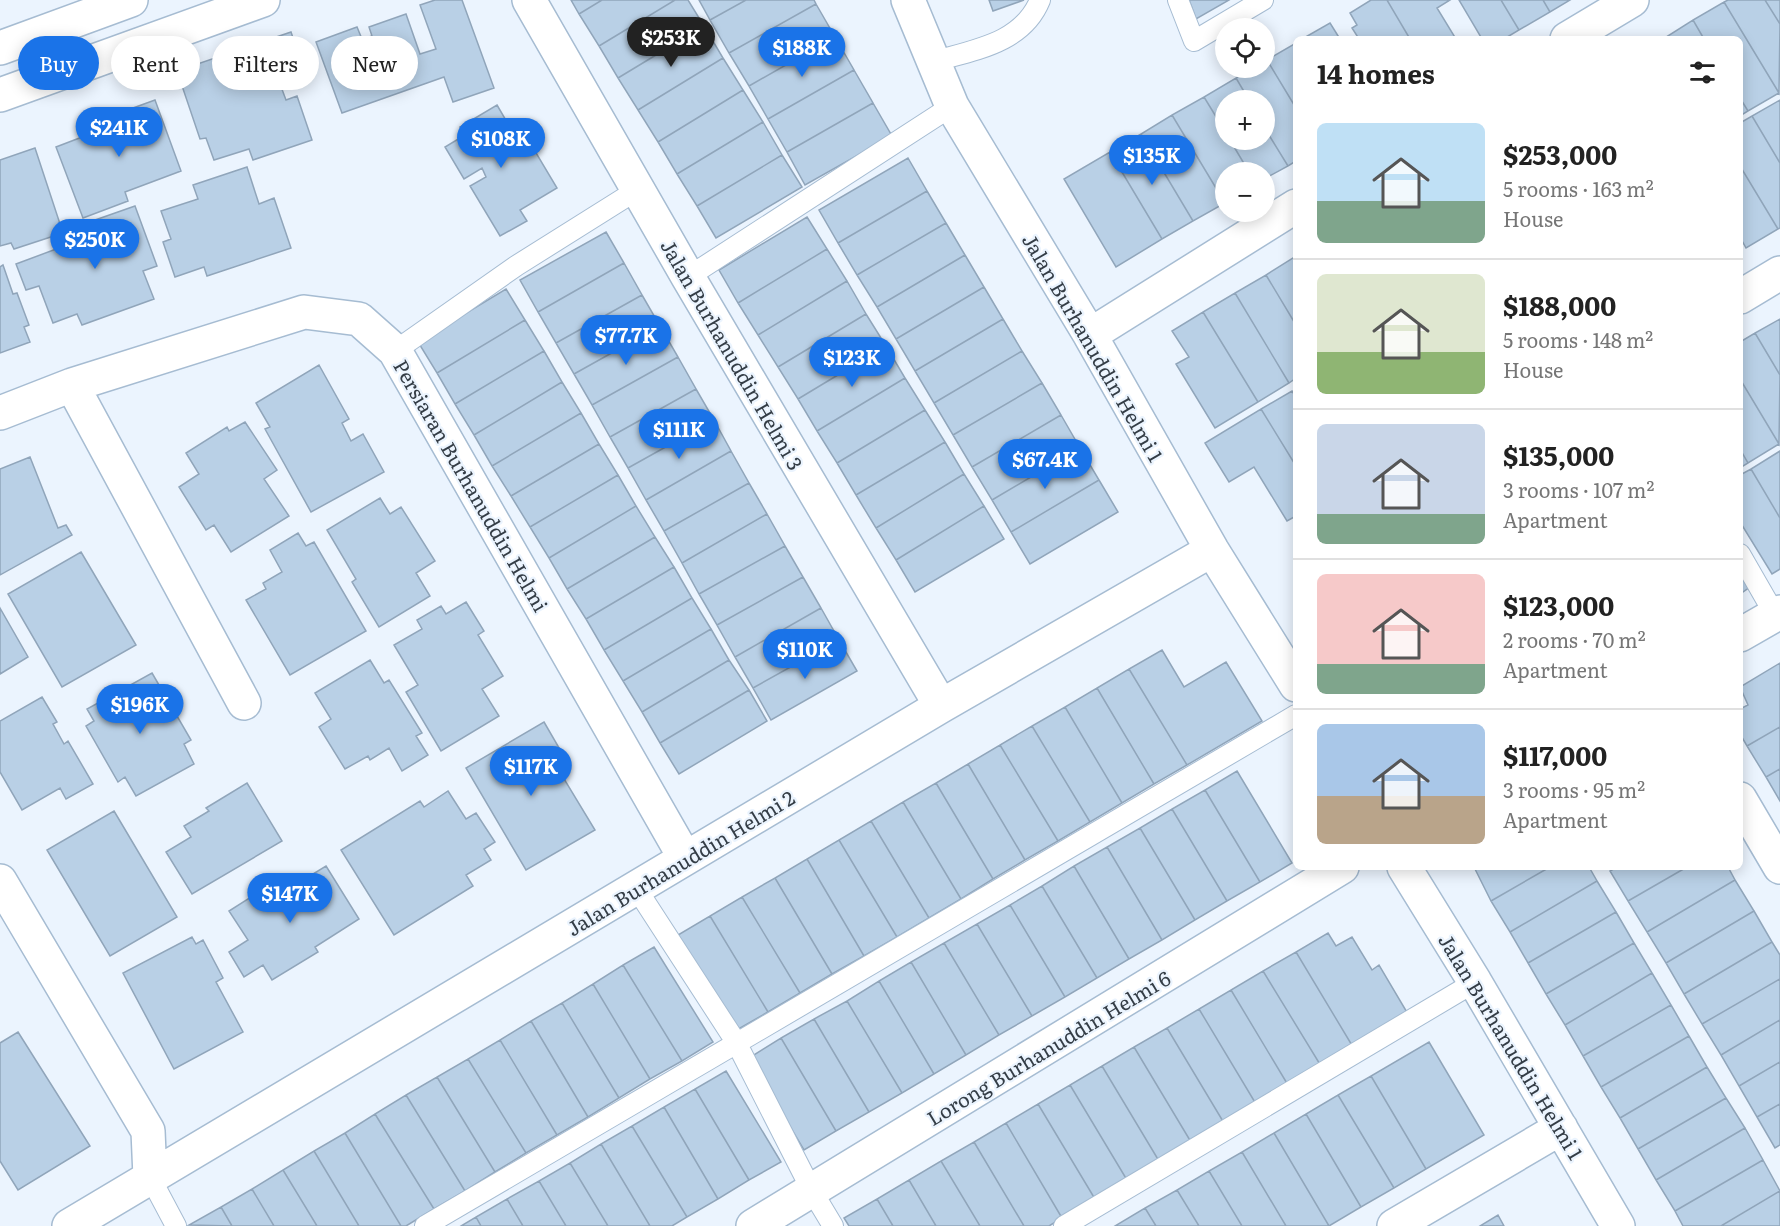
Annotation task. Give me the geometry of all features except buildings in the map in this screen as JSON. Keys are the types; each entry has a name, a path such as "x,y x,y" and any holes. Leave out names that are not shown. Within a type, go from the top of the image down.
{"street":[{"path":"0,48 131,0"},
{"path":"0,94 263,0"},
{"name":"Jalan Burhanuddin Helmi 3","path":"529,0 687,277 941,706"},
{"name":"Jalan Burhanuddin Helmi 1","path":"908,0 952,106 1090,335 1212,550 1293,681"},
{"path":"1573,36 1632,0"},
{"path":"1090,335 1293,208"},
{"path":"1743,295 1780,273"},
{"name":"Persiaran Burhanuddin Helmi","path":"0,413 72,385 304,312 360,319 395,351 685,858"},
{"path":"72,385 244,704"},
{"name":"Jalan Burhanuddin Helmi 2","path":"69,1226 941,706 1212,550"},
{"path":"1743,633 1778,613"},
{"path":"1743,804 1780,867"},
{"name":"Lorong Burhanuddin Helmi 6","path":"753,1226 1337,870"},
{"name":"Jalan Burhanuddin Helmi 1","path":"1406,870 1475,982 1618,1226"},
{"path":"0,881 148,1131 150,1177"},
{"path":"1394,1226 1561,1128"}],"lane":[{"path":"932,62 993,44 1025,26 1040,0"},
{"path":"1178,0 1194,41 1263,0"},
{"path":"687,277 952,106"},
{"path":"395,351 516,266 637,190"},
{"path":"1743,559 1778,613"},
{"path":"425,1226 1293,717"},
{"path":"636,888 736,1042 812,1191 833,1226"},
{"path":"1064,1226 1475,982"},
{"path":"150,1177 176,1226"}]}
